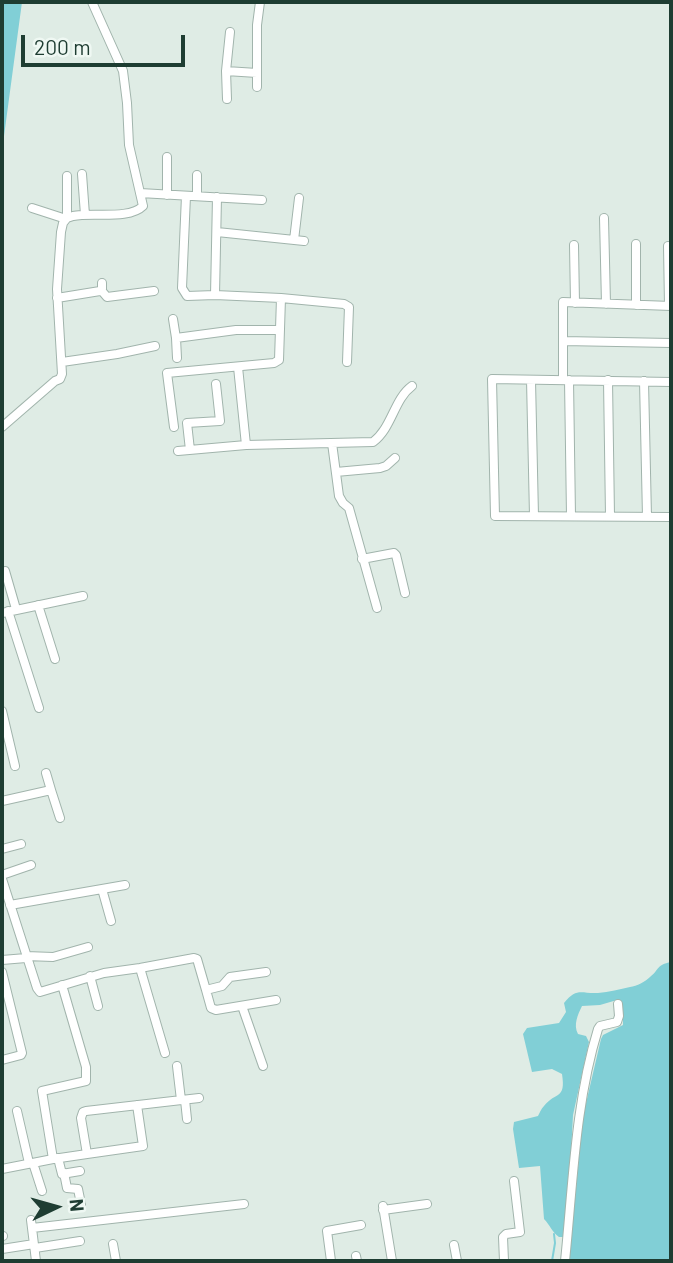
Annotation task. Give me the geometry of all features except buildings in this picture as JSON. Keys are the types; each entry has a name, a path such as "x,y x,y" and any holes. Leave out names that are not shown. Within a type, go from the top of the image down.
{"street":[{"path":"32,208 66,218 128,213 138,211 143,206 129,145 123,71 92,2"},
{"path":"257,87 257,25 260,2"},
{"path":"227,99 226,71 230,32"},
{"path":"226,71 257,73"},
{"path":"167,157 167,195"},
{"path":"82,174 85,215"},
{"path":"197,175 197,196"},
{"path":"2,427 60,379 62,374 57,298 61,232 66,218 67,176"},
{"path":"140,193 262,200"},
{"path":"186,196 182,288 187,296 281,298 344,304 349,307 347,362"},
{"path":"215,295 217,197"},
{"path":"294,240 299,198"},
{"path":"604,218 606,304"},
{"path":"217,232 304,241"},
{"path":"636,244 636,305"},
{"path":"574,245 575,303"},
{"path":"571,516 563,302 670,306 668,247"},
{"path":"57,298 102,286 107,297 154,291"},
{"path":"174,427 167,373 274,363 279,360 281,298"},
{"path":"173,319 177,358"},
{"path":"176,338 236,330 279,330"},
{"path":"563,341 671,343"},
{"path":"62,362 117,355 155,346"},
{"path":"238,367 246,445"},
{"path":"671,382 492,379 495,516 671,517"},
{"path":"531,380 534,516"},
{"path":"608,380 610,516"},
{"path":"644,381 647,517"},
{"path":"190,450 187,423 220,421 216,384"},
{"path":"178,451 246,445 373,442 379,438 405,393 412,386"},
{"path":"332,443 340,500 349,508 377,608"},
{"path":"336,472 380,468 395,458"},
{"path":"362,559 394,553 405,593"},
{"path":"5,571 9,611 39,708"},
{"path":"9,611 83,596"},
{"path":"38,605 55,659"},
{"path":"2,711 15,766"},
{"path":"46,773 60,818"},
{"path":"2,801 51,790"},
{"path":"2,849 21,844"},
{"path":"31,865 2,877 4,893 40,992 90,976 194,958 197,959 213,1010 276,1000"},
{"path":"10,905 125,886"},
{"path":"102,889 111,922"},
{"path":"2,960 42,955 52,957 88,947"},
{"path":"140,968 165,1053"},
{"path":"2,972 22,1053 2,1060"},
{"path":"206,990 222,986 230,978 266,972"},
{"path":"90,976 97,1006"},
{"path":"62,985 87,1079 42,1091 55,1159 61,1173 80,1171"},
{"path":"565,1261 582,1096 598,1029 600,1026 617,1022 618,1004"},
{"path":"242,1006 263,1066"},
{"path":"177,1066 187,1119"},
{"path":"87,1154 81,1118 83,1112 199,1098"},
{"path":"2,1167 143,1146 136,1105"},
{"path":"18,1111 31,1163 42,1191"},
{"path":"64,1173 67,1188 78,1189 81,1204"},
{"path":"504,1261 503,1237 520,1232 514,1181"},
{"path":"36,1261 32,1224 244,1204"},
{"path":"392,1261 383,1208 427,1204"},
{"path":"331,1261 327,1231 361,1225"},
{"path":"2,1249 80,1241"},
{"path":"113,1244 116,1261"},
{"path":"454,1245 457,1261"}],"water":[{"path":"2,2 22,2 2,151"},
{"path":"671,962 671,1261 569,1261 583,1116 601,1039 603,1035 623,1025 621,1001 582,1006 577,1020 578,1034 586,1036 589,1042 573,1115 569,1191 563,1237 559,1237 544,1219 540,1166 519,1168 513,1129 514,1122 538,1116 548,1101 561,1092 562,1074 552,1069 532,1072 523,1034 527,1028 559,1023 566,1012 564,1003 576,993 602,993 635,986 648,979 660,966"}],"waterway":[{"path":"552,1261 554,1234"}]}
